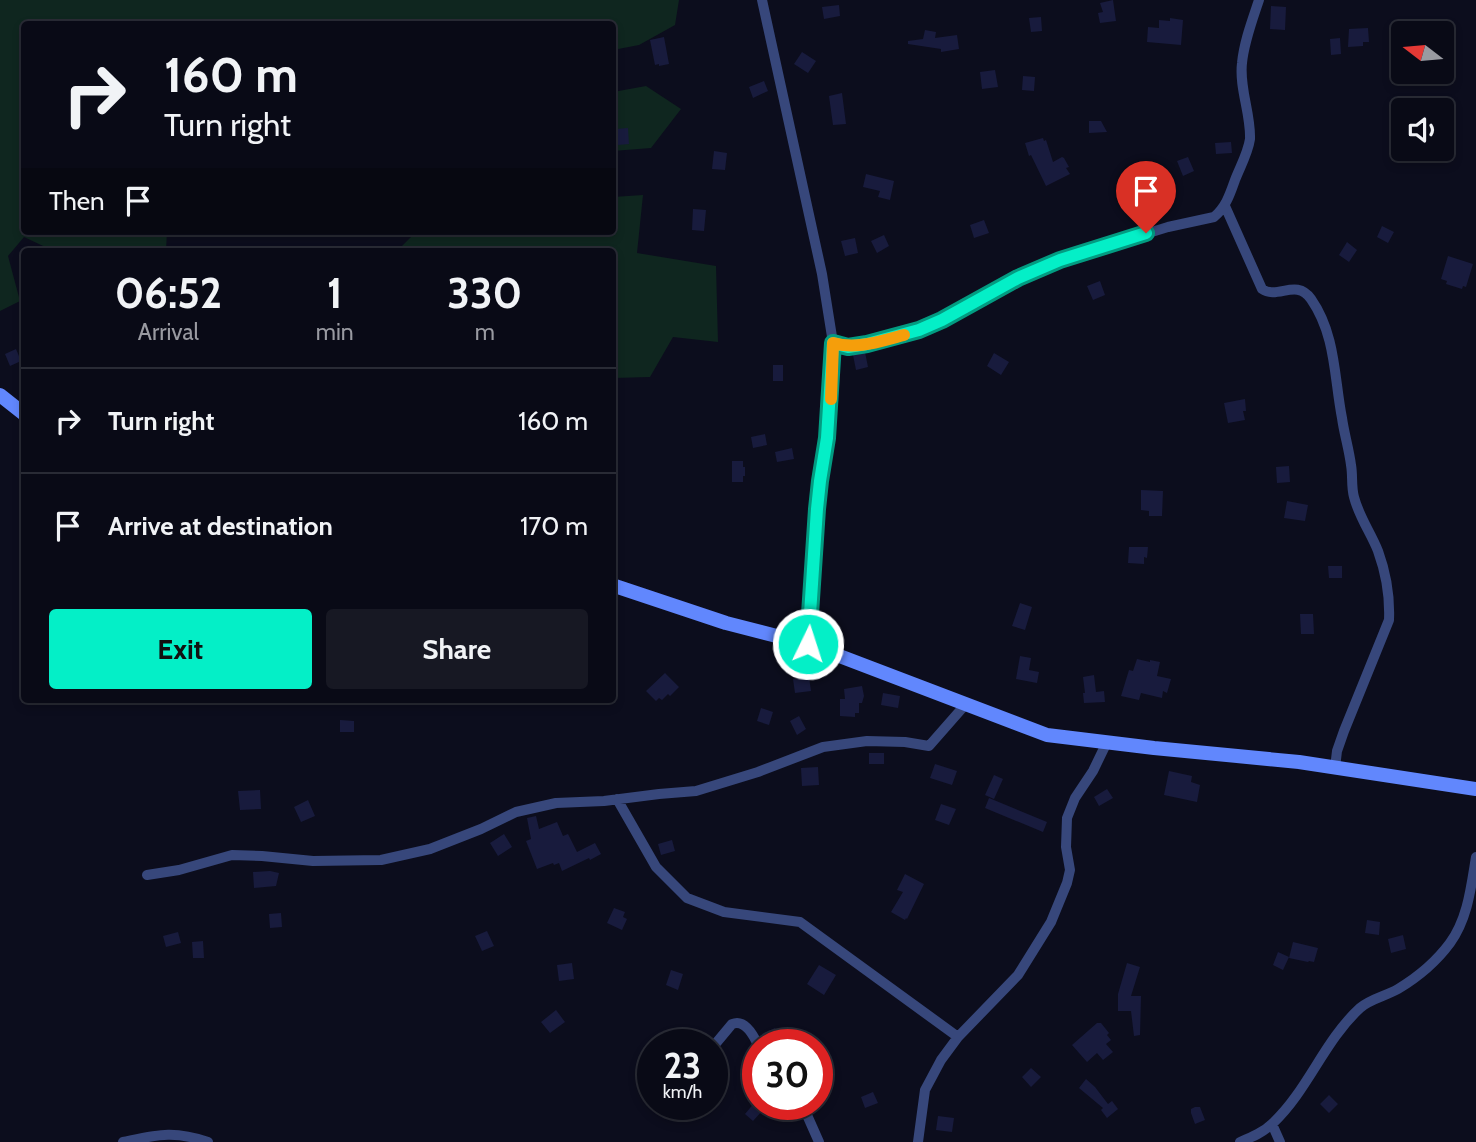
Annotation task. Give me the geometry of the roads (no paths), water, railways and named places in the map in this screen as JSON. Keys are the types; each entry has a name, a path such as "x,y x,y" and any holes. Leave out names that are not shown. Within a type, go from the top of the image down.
{"street":[{"path":"762,0 822,274 833,343 831,397 820,481 808,644"},
{"path":"833,343 848,347 919,330 1018,278 1060,260 1168,227 1213,217 1225,206 1250,137 1241,65 1259,0"},
{"path":"1225,206 1262,289 1270,293 1292,288 1304,293 1322,317 1331,341 1354,496 1377,550 1387,583 1389,620 1345,731 1335,768"},
{"path":"0,395 21,412"},
{"path":"616,586 726,623 808,644 1047,734 1299,762 1476,789"},
{"path":"146,875 179,870 232,856 313,861 381,860 430,849 516,812 556,803 696,791 758,772 823,747 867,741 929,746 965,705"},
{"path":"918,1142 925,1090 941,1060 957,1037 1018,975 1051,922 1070,870 1066,847 1067,818 1075,798 1093,771 1107,742"},
{"path":"617,799 656,867 687,898 724,912 800,922 957,1037"},
{"path":"1241,1142 1272,1124 1294,1097 1334,1036 1362,1006 1397,989 1426,969 1451,942 1469,904 1476,857"},
{"path":"728,1029 736,1022 747,1029"},
{"path":"809,1120 819,1142"},
{"path":"1272,1124 1280,1142"},
{"path":"123,1142 162,1134 190,1136 208,1142"}]}
